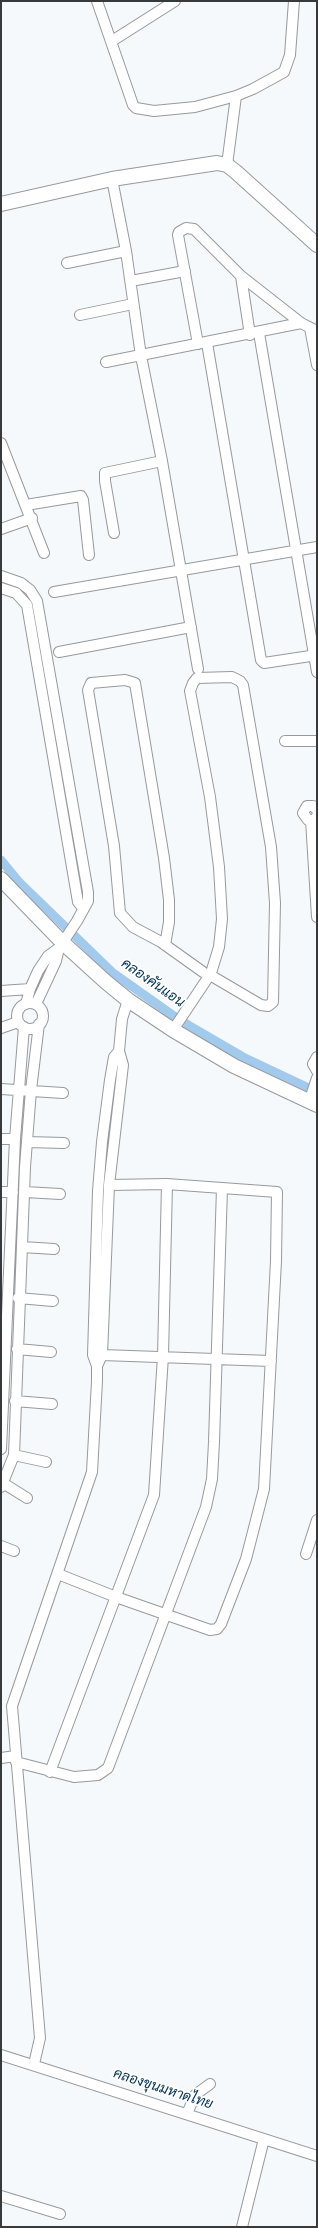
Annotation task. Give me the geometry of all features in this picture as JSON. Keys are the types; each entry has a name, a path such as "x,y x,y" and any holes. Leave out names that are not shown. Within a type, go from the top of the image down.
{"street":[{"path":"97,1 112,41 128,93 136,108 154,111 195,107 236,96 253,89 287,69 290,55 294,1"},
{"path":"112,41 175,1"},
{"path":"228,165 236,96"},
{"path":"1,204 112,179 217,163 228,165 317,245"},
{"path":"112,179 131,281 141,356 162,461 198,669"},
{"path":"316,656 262,662 245,560 202,343 178,234 186,228 194,229 241,276 301,323 314,329 317,365"},
{"path":"67,262 126,251"},
{"path":"131,281 185,271"},
{"path":"241,276 254,334 296,551 316,656 317,672"},
{"path":"80,315 133,304"},
{"path":"106,362 254,334 301,323"},
{"path":"1,443 32,518 44,553"},
{"path":"114,533 105,473 162,461"},
{"path":"26,505 81,496 83,500 89,555"},
{"path":"1,529 32,518"},
{"path":"54,592 181,572 317,547"},
{"path":"1,576 21,583 30,590 37,601 88,892 88,901 83,908 78,921 62,943 48,956 30,989 31,1004"},
{"path":"1,588 16,593 27,605 78,902 83,908"},
{"path":"59,652 191,627"},
{"path":"165,945 169,922 169,900 164,858 134,683 126,680 91,683 88,690 114,846 120,913 133,926 165,945 207,974 261,1005 268,1006 272,1002 275,903 271,848 243,685 240,680 232,677 197,678 190,691 210,797 222,893 222,919 219,947 213,965 206,968 207,974 190,1008 184,1012 175,1027"},
{"path":"284,741 317,741"},
{"path":"315,811 317,917"},
{"path":"1,879 62,943 128,1000 175,1027 234,1066 312,1102 317,1076 314,1064 317,1057"},
{"path":"27,1498 2,1485 14,1455 18,1298 25,1192 15,1139 18,1090 23,1051 19,1010 31,1004 56,961 62,943"},
{"path":"1,991 30,989"},
{"path":"35,2062 40,2045 11,1714 14,1698 92,1472 97,1366 93,1354 100,1255 123,1065 119,1051 122,1019 128,1000"},
{"path":"1,1449 4,1298 9,1276 6,1244 13,1192 27,1142 31,1090 39,1024 43,1016 42,1011 31,1004"},
{"path":"1,1028 21,1024 35,1027 39,1024"},
{"path":"97,1366 102,1355 100,1255 102,1142 114,1057 119,1051"},
{"path":"1,1089 63,1093"},
{"path":"1,1139 15,1139"},
{"path":"27,1142 64,1143"},
{"path":"102,1142 113,1142"},
{"path":"58,1574 116,1597 210,1630 217,1629 221,1624 246,1559 264,1489 276,1261 277,1192 167,1184 109,1185"},
{"path":"50,1772 154,1495 164,1356 167,1184"},
{"path":"1,1758 16,1759 50,1772 67,1776 98,1775 108,1768 167,1614 210,1493 217,1359 222,1188"},
{"path":"1,1192 13,1192"},
{"path":"25,1192 60,1194"},
{"path":"22,1247 54,1248"},
{"path":"9,1276 20,1276"},
{"path":"18,1298 53,1301"},
{"path":"17,1349 51,1352"},
{"path":"102,1355 164,1356 271,1361"},
{"path":"15,1401 52,1404"},
{"path":"14,1455 46,1462"},
{"path":"306,1554 317,1520"},
{"path":"1,1546 14,1551"},
{"path":"2,2058 35,2062 189,2107 264,2139 317,2156"},
{"path":"189,2107 200,2090 210,2084"},
{"path":"242,2227 264,2139"},
{"path":"1,2196 60,2214"}],"waterway":[{"name":"คลองคันแอน","path":"1,860 19,882 113,973 181,1021 243,1057 317,1092"}],"water label":[{"name":"คลองขุนมหาดไทย","path":"163,2089"}]}
